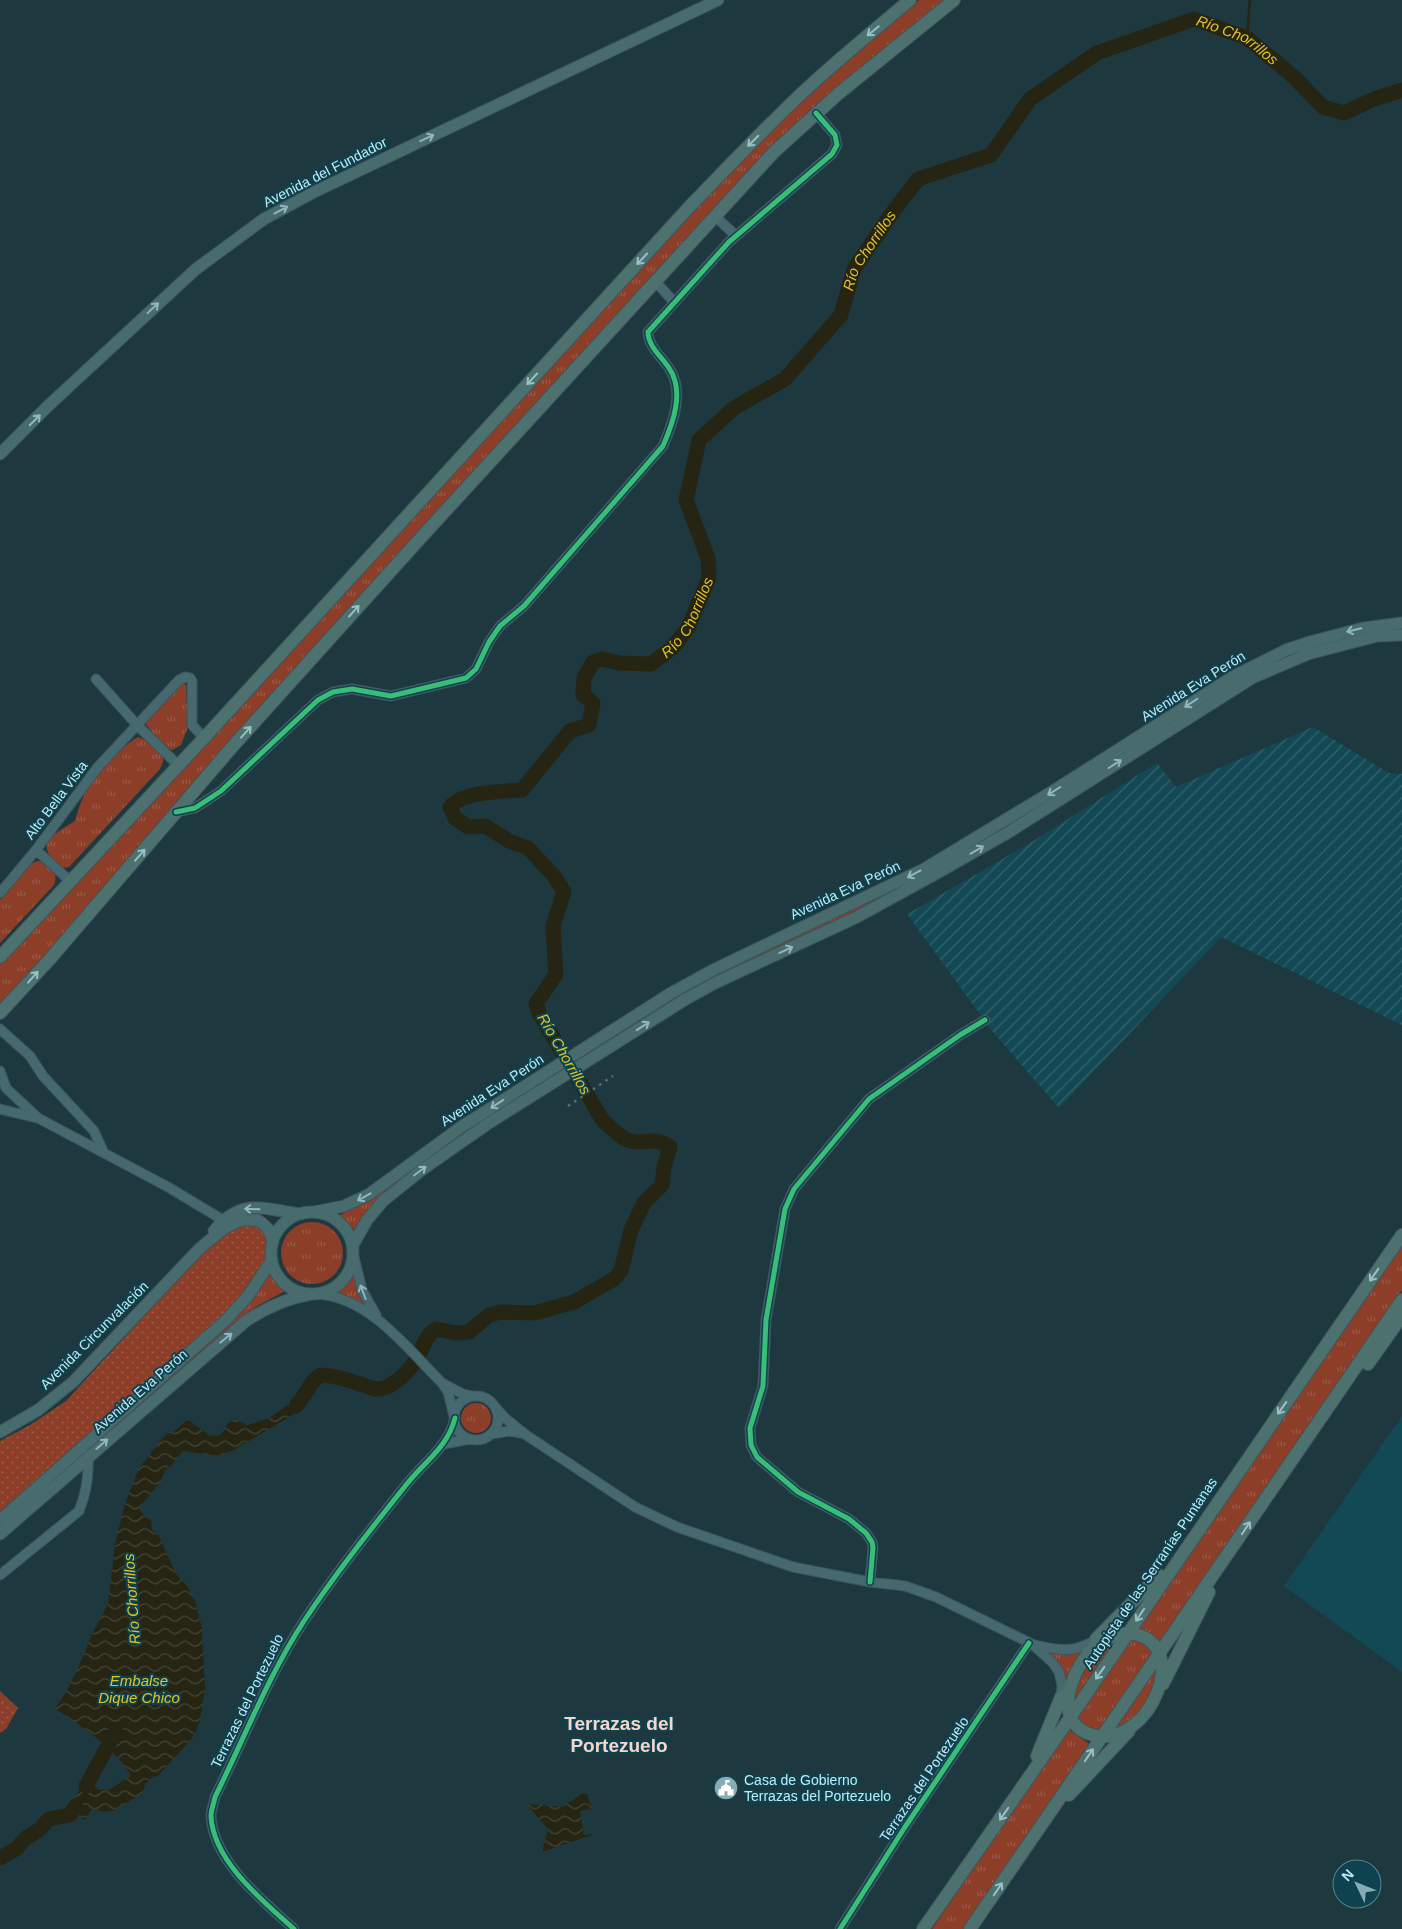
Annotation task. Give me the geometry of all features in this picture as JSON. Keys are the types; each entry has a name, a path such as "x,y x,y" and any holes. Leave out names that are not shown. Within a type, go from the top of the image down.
{"highway":[{"path":"0,957 204,738 746,148 827,70 910,0"},
{"path":"0,1014 233,746 654,281 774,152 816,113 954,0"},
{"name":"Autopista de las Serranías Puntanas","path":"923,1929 1402,1235"},
{"path":"970,1929 1402,1300"},
{"path":"1326,1411 1370,1362 1402,1316"},
{"path":"1019,1792 1078,1670 1097,1642 1186,1546"},
{"path":"1045,1820 1139,1720 1156,1697 1226,1557"},
{"path":"1097,1642 1128,1633 1147,1639 1159,1655 1162,1666 1162,1679 1156,1697"},
{"path":"1064,1698 1071,1715 1081,1729 1090,1734 1102,1736 1124,1732 1139,1720"}],"main road":[{"name":"Avenida del Fundador","path":"0,454 49,405 196,269 264,219 314,192 718,0"},
{"name":"Avenida Eva Perón","path":"314,1212 344,1206 368,1196 461,1127 671,993 715,969 924,869 1053,791 1234,676 1258,663 1286,650 1339,634 1385,624 1402,623"},
{"name":"Avenida Eva Perón","path":"353,1249 367,1220 394,1191 482,1128 686,999 715,983 857,917 939,872 1009,832 1252,678 1308,654 1377,636 1402,635"},
{"name":"Avenida Circunvalación","path":"0,1432 38,1410 73,1382 200,1248 223,1220 242,1209 301,1214"},
{"path":"314,1212 336,1219 347,1230 353,1249 352,1263 344,1280 328,1291 315,1294 300,1292 284,1282 276,1272 272,1260 273,1242 280,1227 301,1214 314,1212"},
{"name":"Avenida Circunvalación","path":"200,1248 226,1227 250,1219 257,1220 266,1227 273,1242"},
{"name":"Avenida Eva Perón","path":"0,1520 226,1320 257,1284 272,1260"},
{"name":"Avenida Eva Perón","path":"0,1534 246,1321 264,1309 278,1303 294,1297 315,1294"}],"street":[{"path":"176,812 195,808 221,792 318,700 333,692 352,689 391,696 466,678 476,669 489,642 500,626 524,606 663,446 671,427 676,384 670,369 648,340 648,332 736,236 832,154 837,145 835,136 816,113"},
{"path":"715,216 736,236"},
{"path":"654,281 674,302"},
{"name":"Alto Bella Vista","path":"0,893 36,850 98,768 179,680 185,677 190,678 192,681 192,725 204,738"},
{"path":"96,679 137,725 178,765"},
{"path":"36,850 70,881"},
{"path":"870,1582 873,1548 872,1542 866,1533 850,1519 798,1492 757,1457 751,1445 750,1428 763,1386 766,1320 785,1209 794,1189 869,1099 960,1035 985,1020"},
{"path":"0,1030 30,1056 43,1076 94,1131 104,1153"},
{"path":"0,1070 6,1088 38,1118"},
{"path":"0,1109 38,1118 168,1187 223,1220"},
{"path":"353,1249 362,1290 371,1309 384,1325 442,1383 448,1392 458,1430 470,1439"},
{"path":"315,1294 338,1297 354,1303 384,1325"},
{"path":"442,1383 463,1394 486,1398 505,1418 526,1435 630,1503 677,1527 793,1567 870,1582 895,1584 925,1592 1030,1643 1068,1650 1097,1642"},
{"name":"Terrazas del Portezuelo","path":"294,1929 266,1904 235,1871 218,1845 211,1814 215,1797 279,1662 303,1622 325,1590 399,1494 444,1444 450,1435 461,1402 472,1396"},
{"path":"491,1434 498,1420 495,1407"},
{"path":"444,1444 485,1438 491,1434 509,1431 526,1435"},
{"path":"0,1574 79,1511 85,1498 89,1466 88,1456"},
{"path":"1030,1643 1052,1663 1058,1672 1064,1698"},
{"name":"Terrazas del Portezuelo","path":"840,1929 905,1827 1030,1643"}],"shaded area":[{"path":"1313,727 1389,773 1402,774 1402,1025 1221,937 1059,1108 992,1031 907,914 1030,843 1157,763 1176,787"},
{"path":"1402,1416 1402,1672 1284,1586"}],"green space":[{"path":"919,0 948,0 819,104 0,1007 0,963 728,173 831,73"},
{"path":"1308,649 1309,651 993,838 900,888 952,859 1236,681 1288,656"},
{"path":"181,683 184,683 186,686 188,727 181,745 172,750 161,744 145,723 145,720"},
{"path":"138,737 148,741 163,756 160,769 69,867 61,868 48,852 48,841 58,831 75,821 86,792 95,777 108,762"},
{"path":"37,861 46,863 52,869 55,876 54,885 0,943 0,900 31,864"},
{"path":"893,892 706,981 593,1051 592,1049 688,988 786,940"},
{"path":"547,1077 548,1079 425,1161 355,1231 338,1216 378,1195 443,1145"},
{"path":"306,1222 318,1222 334,1231 341,1241 343,1253 341,1265 334,1275 318,1284 306,1284 295,1279 286,1270 281,1259 281,1247 286,1236 295,1227"},
{"path":"242,1223 263,1226 270,1244 267,1259 234,1305 0,1516 0,1441 30,1425 66,1401 214,1240"},
{"path":"1402,1246 1402,1290 1159,1646 1136,1630"},
{"path":"353,1262 367,1307 346,1296 335,1293 344,1282"},
{"path":"272,1272 289,1289 257,1306 233,1324 0,1529 0,1524 252,1299"},
{"path":"476,1403 487,1407 491,1418 487,1429 476,1433 465,1429 461,1418 465,1407"},
{"path":"1131,1637 1139,1639 1154,1654 1101,1731 1086,1728 1077,1716"},
{"path":"1117,1639 1074,1703 1076,1683 1097,1651"},
{"path":"1090,1645 1066,1687 1048,1655 1051,1651"},
{"path":"1157,1667 1155,1685 1136,1718 1113,1731"},
{"path":"0,1691 18,1708 6,1729 0,1733"},
{"path":"1068,1729 1091,1745 963,1929 932,1929"}],"water":[{"name":"Embalse Dique Chico","path":"309,1390 306,1402 296,1413 234,1450 221,1455 183,1451 169,1468 165,1470 161,1481 139,1508 151,1520 152,1529 159,1536 176,1574 187,1586 195,1601 202,1628 205,1689 200,1721 196,1732 188,1743 158,1776 152,1777 145,1785 142,1794 114,1810 104,1812 92,1809 86,1819 83,1820 80,1814 62,1817 70,1810 82,1783 95,1767 92,1783 98,1790 106,1789 107,1791 131,1776 126,1767 109,1748 55,1709 67,1691 90,1638 108,1604 115,1544 125,1504 139,1468 166,1434 173,1432 186,1421 190,1421 210,1436 220,1435 227,1424 235,1419 247,1425 269,1418"},
{"path":"582,1793 587,1794 592,1809 580,1811 584,1835 598,1833 542,1852 548,1829 528,1804 563,1807"}],"waterway":[{"path":"1247,38 1250,0"},
{"name":"Río Chorrillos","path":"296,1406 314,1380 321,1375 340,1378 376,1389 388,1386 410,1368 418,1357 427,1338 436,1329 456,1333 469,1332 489,1315 501,1312 534,1313 574,1302 614,1279 621,1271 631,1230 644,1203 662,1185 664,1167 670,1147 664,1143 654,1141 636,1142 627,1140 615,1132 602,1119 540,1015 536,1004 556,974 553,926 564,892 554,876 528,848 509,841 485,826 468,827 455,818 450,807 456,802 473,795 522,790 570,731 589,725 593,703 583,695 584,678 593,662 602,659 619,663 651,664 672,648 688,628 709,578 708,558 686,500 699,440 734,408 785,379 841,315 854,269 918,179 991,155 1030,99 1097,53 1194,19 1247,38 1294,77 1323,107 1344,113 1374,99 1402,90"},
{"name":"Río Chorrillos","path":"86,1786 116,1731"},
{"name":"Río Chorrillos","path":"0,1858 16,1849 49,1819 70,1815 76,1806"}],"railway":[{"path":"568,1106 613,1076"}],"cycle path":[{"path":"176,812 195,808 221,791 318,700 333,692 352,689 391,696 466,678 476,669 489,642 500,626 524,606 663,446 674,417 677,397 676,387 674,377 650,342 648,332 729,242 832,154 837,145 835,135 816,113"},
{"path":"870,1582 873,1548 872,1542 866,1533 849,1519 798,1492 757,1457 751,1445 750,1428 763,1386 766,1320 785,1209 794,1189 869,1099 960,1035 985,1020"},
{"path":"294,1929 242,1879 220,1849 214,1833 211,1816 215,1797 279,1664 304,1621 328,1586 406,1485 441,1446 452,1428 455,1418"},
{"path":"840,1929 905,1827 1029,1643"}],"place":[{"name":"Casa de Gobierno Terrazas del Portezuelo","path":"726,1788"}],"district":[{"name":"Terrazas del Portezuelo","path":"619,1734"}]}
